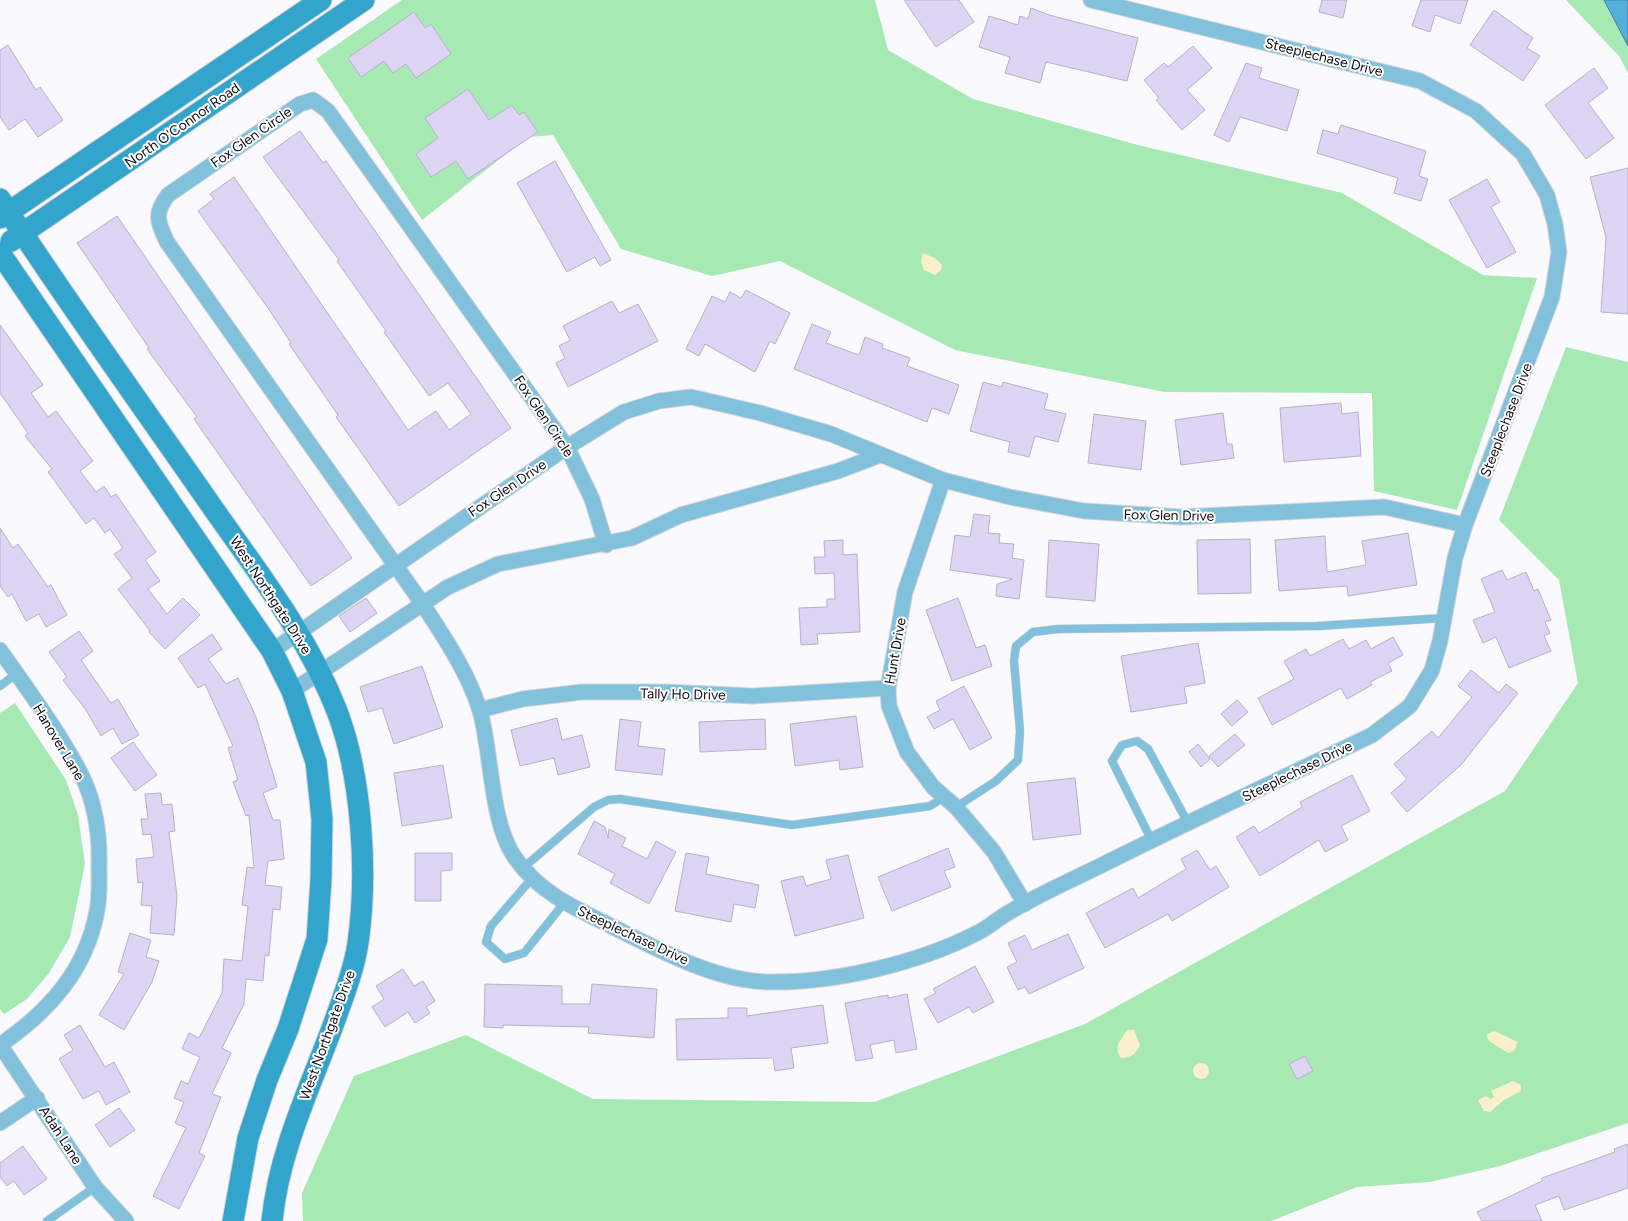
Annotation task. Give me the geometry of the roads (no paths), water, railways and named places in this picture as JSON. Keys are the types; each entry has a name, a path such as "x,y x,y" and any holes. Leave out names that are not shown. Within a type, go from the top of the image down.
{"main road":[{"name":"North O'Connor Road","path":"3,210 321,0"},
{"name":"North O'Connor Road","path":"0,248 24,234 364,0"},
{"name":"West Northgate Drive","path":"3,210 24,234 299,633 338,713 353,778 360,826 364,880 358,945 346,990 284,1156 275,1192 272,1221"},
{"path":"0,253 272,651 292,691 316,762 322,819 317,939 288,1029 267,1080 248,1138 234,1221"}],"street":[{"name":"Steeplechase Drive","path":"395,565 422,603 454,654 480,710 498,811 509,848 528,873 564,904 680,959 745,980 766,982 812,981 845,977 920,956 980,932 1025,904 1372,735 1394,720 1410,706 1432,670 1455,558 1465,525 1552,298 1559,252 1555,224 1547,195 1523,154 1476,111 1420,81 1091,0"},
{"name":"Fox Glen Circle","path":"395,565 166,242 159,224 158,207 168,195 300,104 313,100 328,111 568,447 592,499 606,545"},
{"name":"Fox Glen Drive","path":"272,651 568,447 624,412 659,401 691,397 777,418 831,434 943,480 1010,497 1084,511 1182,517 1384,508 1465,525"},
{"path":"292,691 422,603 448,587 498,564 536,555 606,545 632,538 681,515 838,470 880,455"},
{"name":"Hunt Drive","path":"943,480 905,592 888,688 889,706 907,752 932,786 956,807 994,852 1025,904"},
{"name":"Hanover Lane","path":"0,650 55,730 81,774 93,804 100,854 97,911 76,968 53,1001 30,1024 0,1045"},
{"name":"Tally Ho Drive","path":"480,710 523,699 582,692 666,692 753,696 888,688"},
{"name":"Adah Lane","path":"0,1045 95,1187 126,1221"},
{"path":"0,1123 37,1098"}],"lane":[{"path":"956,807 996,781 1018,760 1020,731 1014,660 1016,646 1034,632 1058,628 1144,626 1224,628 1318,626 1444,618"},
{"path":"0,686 16,674"},
{"path":"1152,841 1112,761 1122,745 1136,741 1148,749 1188,823"},
{"path":"564,904 524,953 505,959 486,942 491,926 528,873 594,807 608,800 620,799 792,825 930,806 944,797"},
{"path":"47,1221 95,1187"}],"water":[{"path":"1604,0 1628,0 1628,46"}]}
